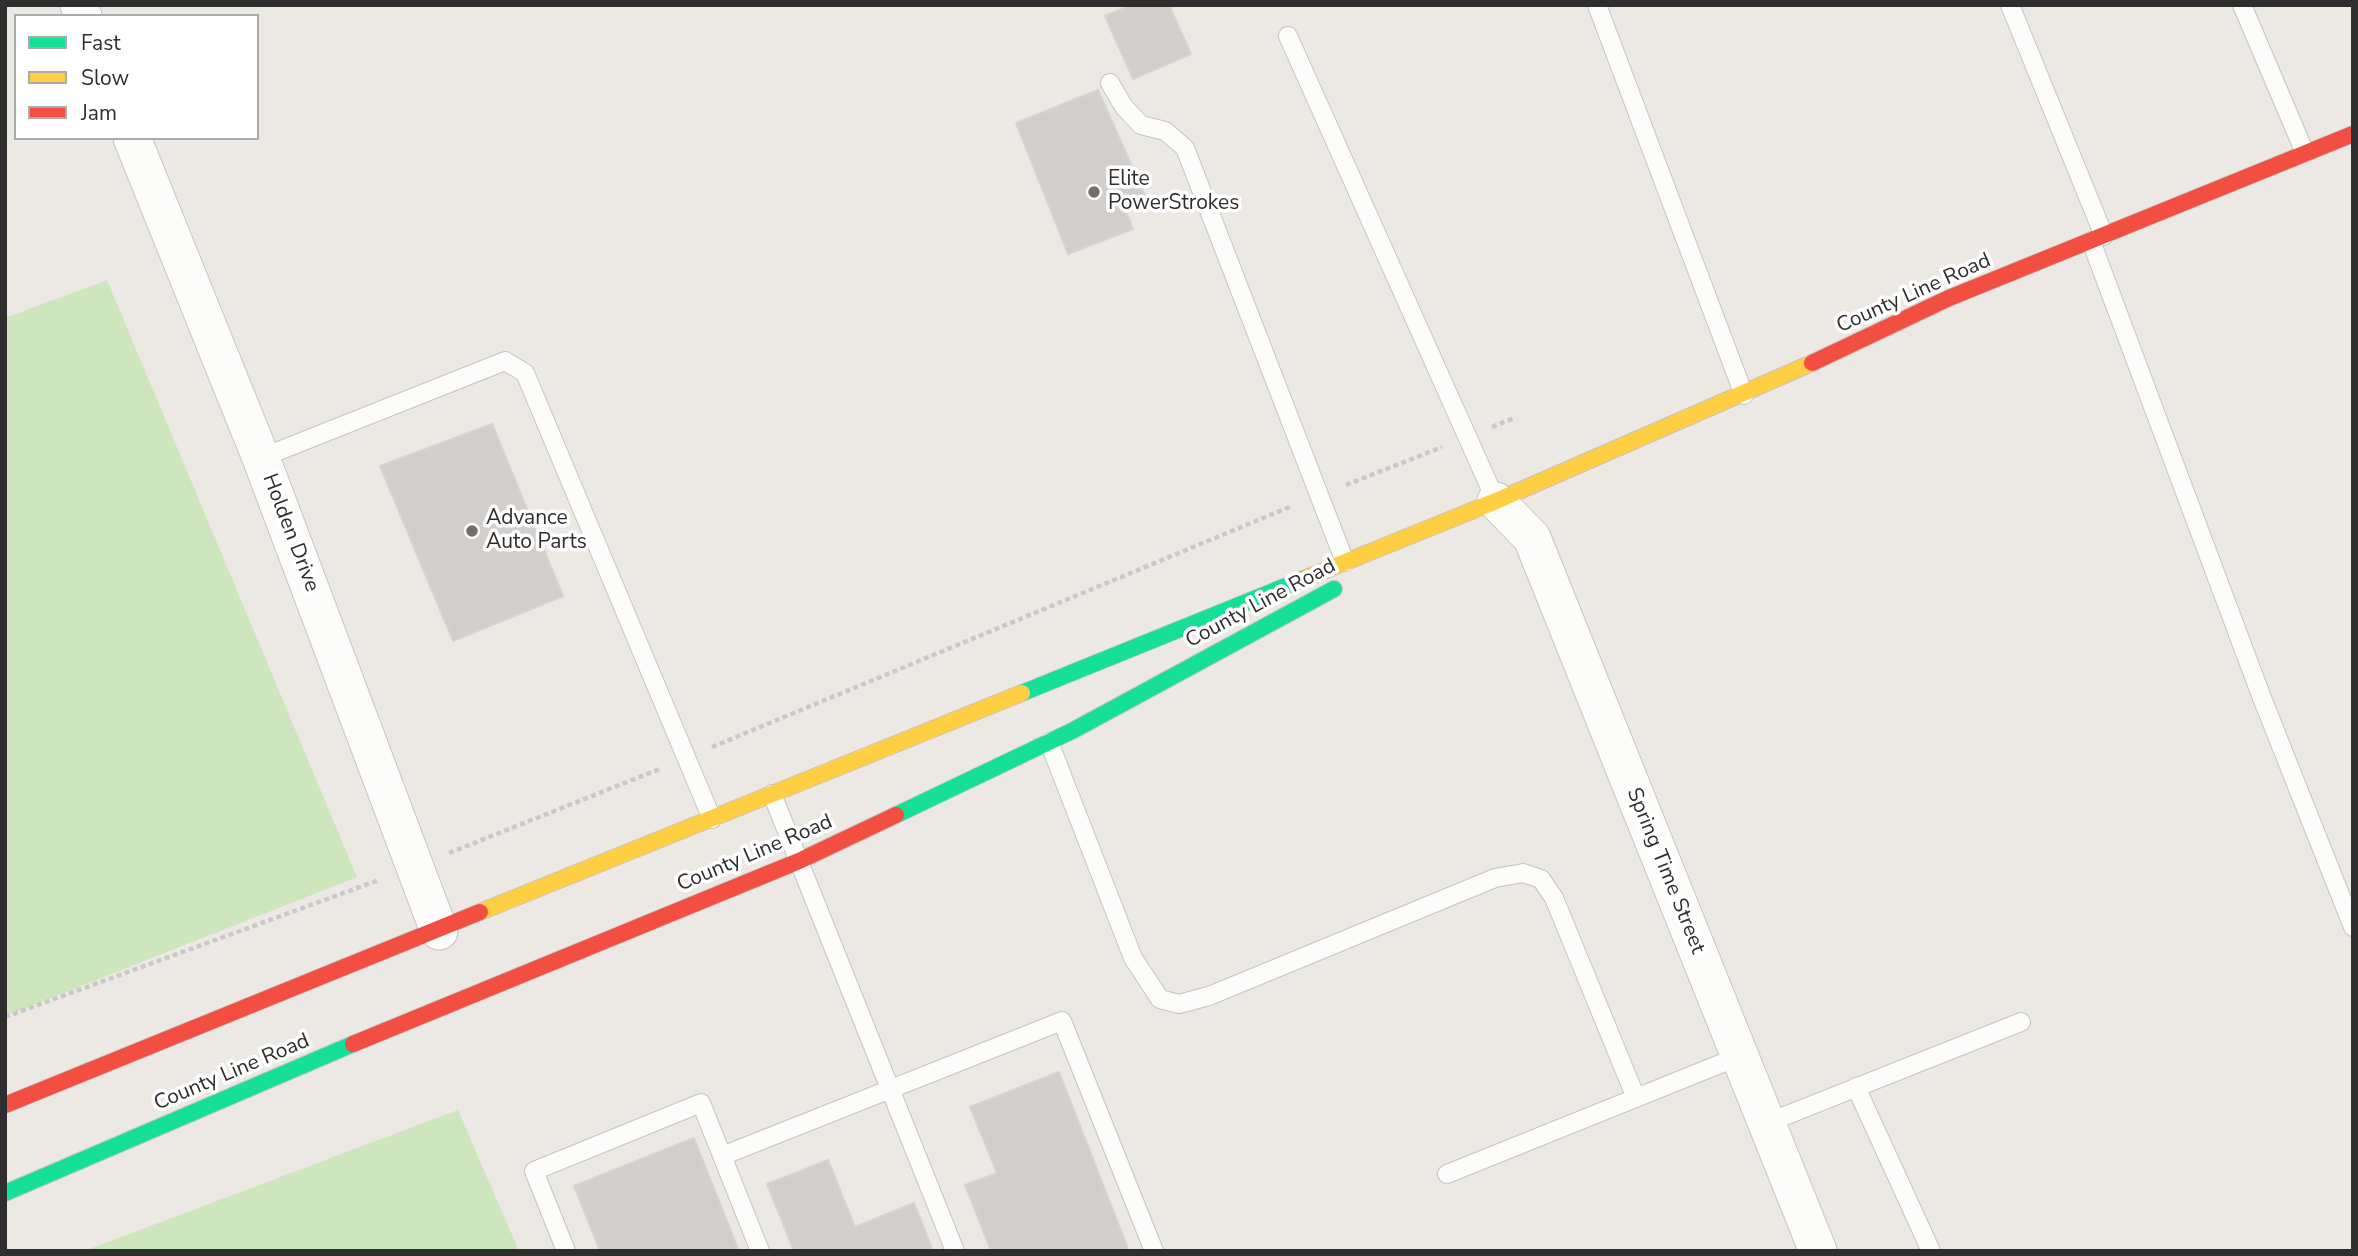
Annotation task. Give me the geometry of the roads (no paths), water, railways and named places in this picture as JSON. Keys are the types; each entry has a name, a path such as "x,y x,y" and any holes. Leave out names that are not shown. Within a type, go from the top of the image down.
{"main road":[{"name":"County Line Road","path":"5,1105 1496,501 1744,395 1950,298 2353,134"},
{"name":"County Line Road","path":"5,1194 463,997 799,861 1049,742 1496,501"}],"street":[{"name":"Holden Drive","path":"133,140 261,458 439,931"},
{"name":"Spring Time Street","path":"1496,501 1532,538 1818,1251"}],"lane":[{"path":"1597,5 1744,395"},
{"path":"2010,5 2262,698 2353,927"},
{"path":"2242,5 2305,153"},
{"path":"1288,36 1496,501"},
{"path":"1110,83 1124,107 1141,125 1165,131 1185,148 1345,562"},
{"path":"261,458 505,361 525,373 712,819"},
{"path":"1049,742 1133,958 1145,982 1160,999 1179,1004 1209,996 1495,878 1523,873 1541,879 1554,898 1636,1098"},
{"path":"772,794 955,1251"},
{"path":"722,1156 1062,1021 1154,1251"},
{"path":"1767,1123 2021,1022"},
{"path":"1447,1174 1740,1056"},
{"path":"1856,1087 1931,1251"},
{"path":"566,1251 534,1171 701,1102 760,1251"}],"place":[{"name":"Elite PowerStrokes","path":"1094,192"},
{"name":"Advance Auto Parts","path":"472,531"}]}
